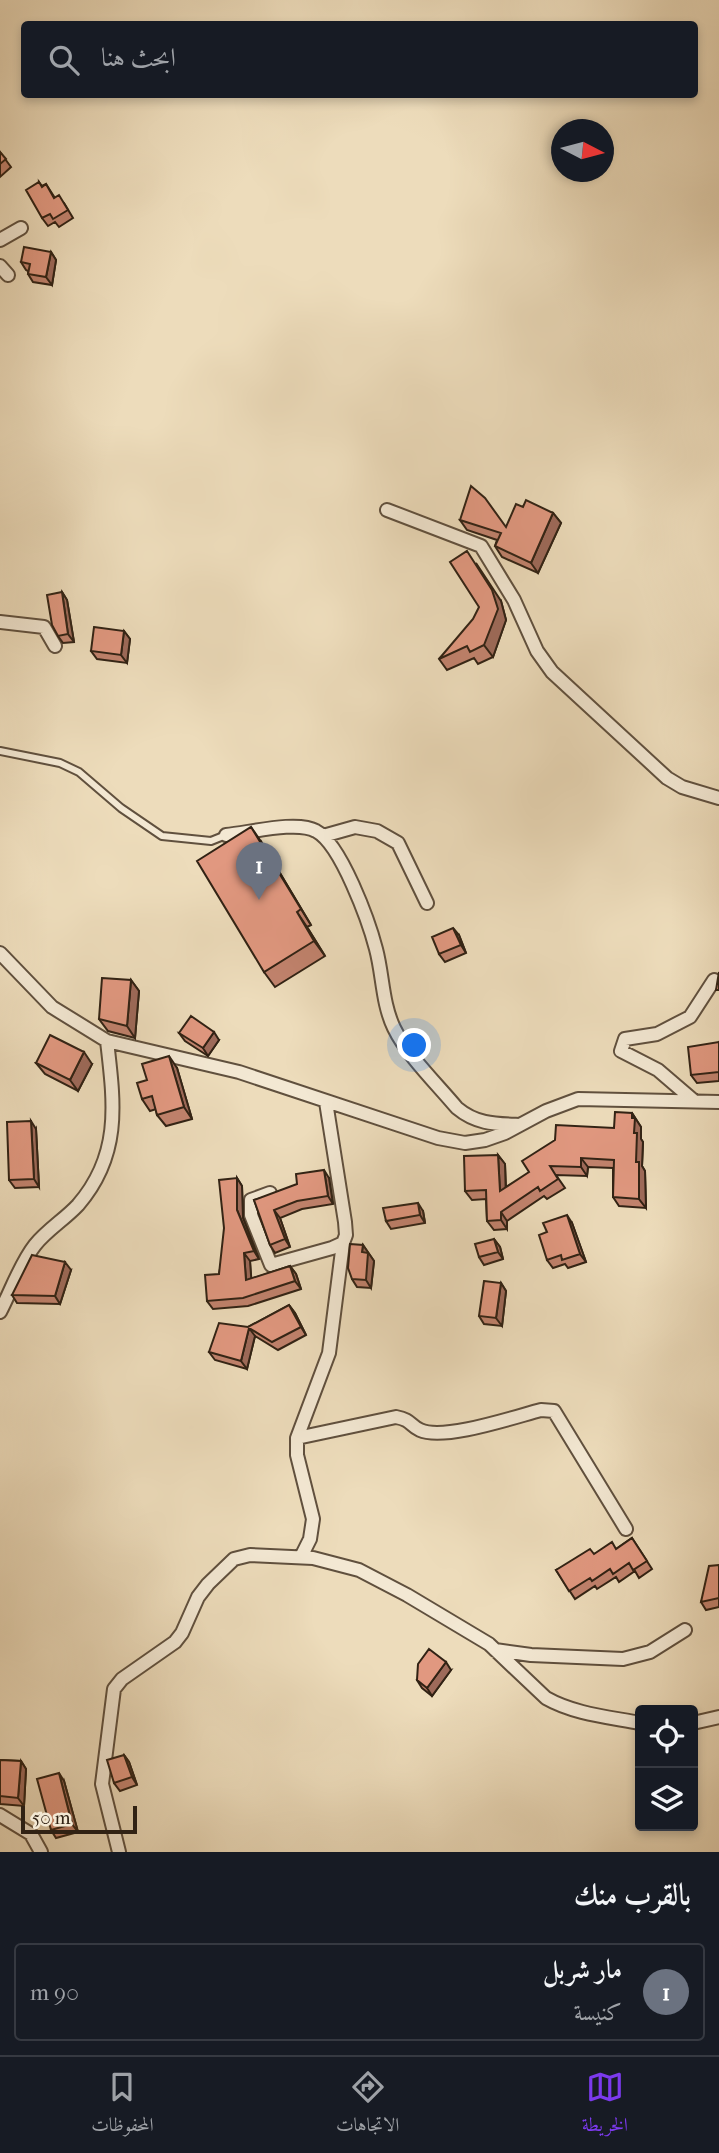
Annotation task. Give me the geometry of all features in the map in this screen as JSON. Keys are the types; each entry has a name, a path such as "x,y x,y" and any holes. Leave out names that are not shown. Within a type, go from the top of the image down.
{"street":[{"path":"2,236 20,228"},
{"path":"387,510 481,546 514,600 537,651 552,673 667,778 682,787 719,798"},
{"path":"0,622 44,627 55,646"},
{"path":"226,835 301,826 323,836 347,872 364,915 376,949 389,1017 402,1041 466,1116 484,1123 520,1125"},
{"path":"323,836 355,827 377,831 398,843 427,903"},
{"path":"0,953 52,1007 107,1041 239,1072 438,1139 454,1142 485,1140 578,1099 719,1102"},
{"path":"693,1100 658,1070 621,1051 625,1039 657,1034 691,1017 714,980"},
{"path":"0,1312 33,1247 76,1206 92,1186 104,1162 111,1140 114,1110 107,1041"},
{"path":"301,1557 310,1538 313,1519 297,1455 297,1438 329,1353 345,1235 326,1102"},
{"path":"270,1193 251,1200 251,1207 257,1233 271,1265 343,1243"},
{"path":"297,1438 396,1417 409,1420 420,1430 449,1433 541,1410 554,1411 626,1529"},
{"path":"119,1852 102,1784 114,1689 122,1679 179,1638 198,1597 234,1559 250,1555 301,1557 333,1562 359,1570 481,1639 555,1704 635,1722"},
{"path":"495,1650 531,1655 623,1660 650,1652 685,1630"},
{"path":"698,1722 719,1717"},
{"path":"0,1815 31,1834 41,1852"}],"lane":[{"path":"0,751 60,762 79,772 121,808 162,836 211,841 226,835"}],"building":[{"path":"0,152 6,159 0,164"},
{"path":"39,182 42,187 46,184 54,198 59,195 68,210 53,219 50,214 42,218 26,190"},
{"path":"24,247 51,252 46,277 28,274 30,264 21,262"},
{"path":"471,486 485,498 506,527 516,504 523,507 526,500 553,513 531,563 495,546 501,533 460,520"},
{"path":"467,551 492,590 498,609 484,645 470,652 467,646 439,659 473,619 479,607 450,562"},
{"path":"62,592 68,634 58,636 52,625 47,595"},
{"path":"94,627 124,631 121,655 91,651"},
{"path":"251,827 301,909 297,912 314,941 264,972 197,861"},
{"path":"453,928 461,945 439,954 432,937"},
{"path":"102,978 131,980 127,1026 99,1019"},
{"path":"191,1016 214,1032 203,1048 179,1033"},
{"path":"50,1035 84,1052 70,1080 36,1063"},
{"path":"719,1042 719,1072 691,1075 688,1047"},
{"path":"169,1056 184,1107 157,1115 152,1096 142,1099 137,1083 147,1080 142,1064"},
{"path":"615,1112 632,1113 632,1118 635,1118 639,1199 613,1197 614,1160 581,1158 581,1167 550,1166 558,1179 540,1191 538,1187 501,1212 501,1220 487,1221 486,1190 465,1191 464,1156 498,1155 500,1191 529,1172 522,1161 555,1140 556,1125 614,1128"},
{"path":"31,1121 34,1179 9,1180 7,1122"},
{"path":"324,1170 328,1196 297,1201 274,1210 285,1239 270,1245 254,1200 297,1184 296,1174"},
{"path":"237,1178 237,1210 254,1251 244,1253 246,1280 290,1266 295,1281 243,1298 207,1301 205,1275 219,1274 224,1228 219,1180"},
{"path":"418,1203 420,1215 386,1221 383,1208"},
{"path":"567,1215 580,1254 562,1260 561,1255 547,1260 539,1235 547,1232 543,1223"},
{"path":"494,1239 498,1252 479,1257 475,1244"},
{"path":"350,1244 363,1245 362,1252 368,1253 366,1280 352,1279 348,1268"},
{"path":"32,1255 65,1262 55,1296 12,1295"},
{"path":"484,1281 501,1283 496,1318 479,1316"},
{"path":"289,1305 301,1327 272,1342 249,1328 241,1361 209,1352 219,1323 248,1327"},
{"path":"632,1538 647,1561 633,1570 629,1563 613,1574 610,1569 569,1591 556,1570 590,1549 594,1554 612,1542 616,1549"},
{"path":"719,1565 719,1598 701,1602 709,1566"},
{"path":"429,1649 446,1662 427,1688 417,1680 418,1664"},
{"path":"124,1755 132,1777 114,1783 107,1760"},
{"path":"0,1760 21,1761 18,1798 0,1796"},
{"path":"59,1773 72,1824 51,1830 37,1779"}],"place":[{"name":"مار شربل","path":"259,900"}]}
